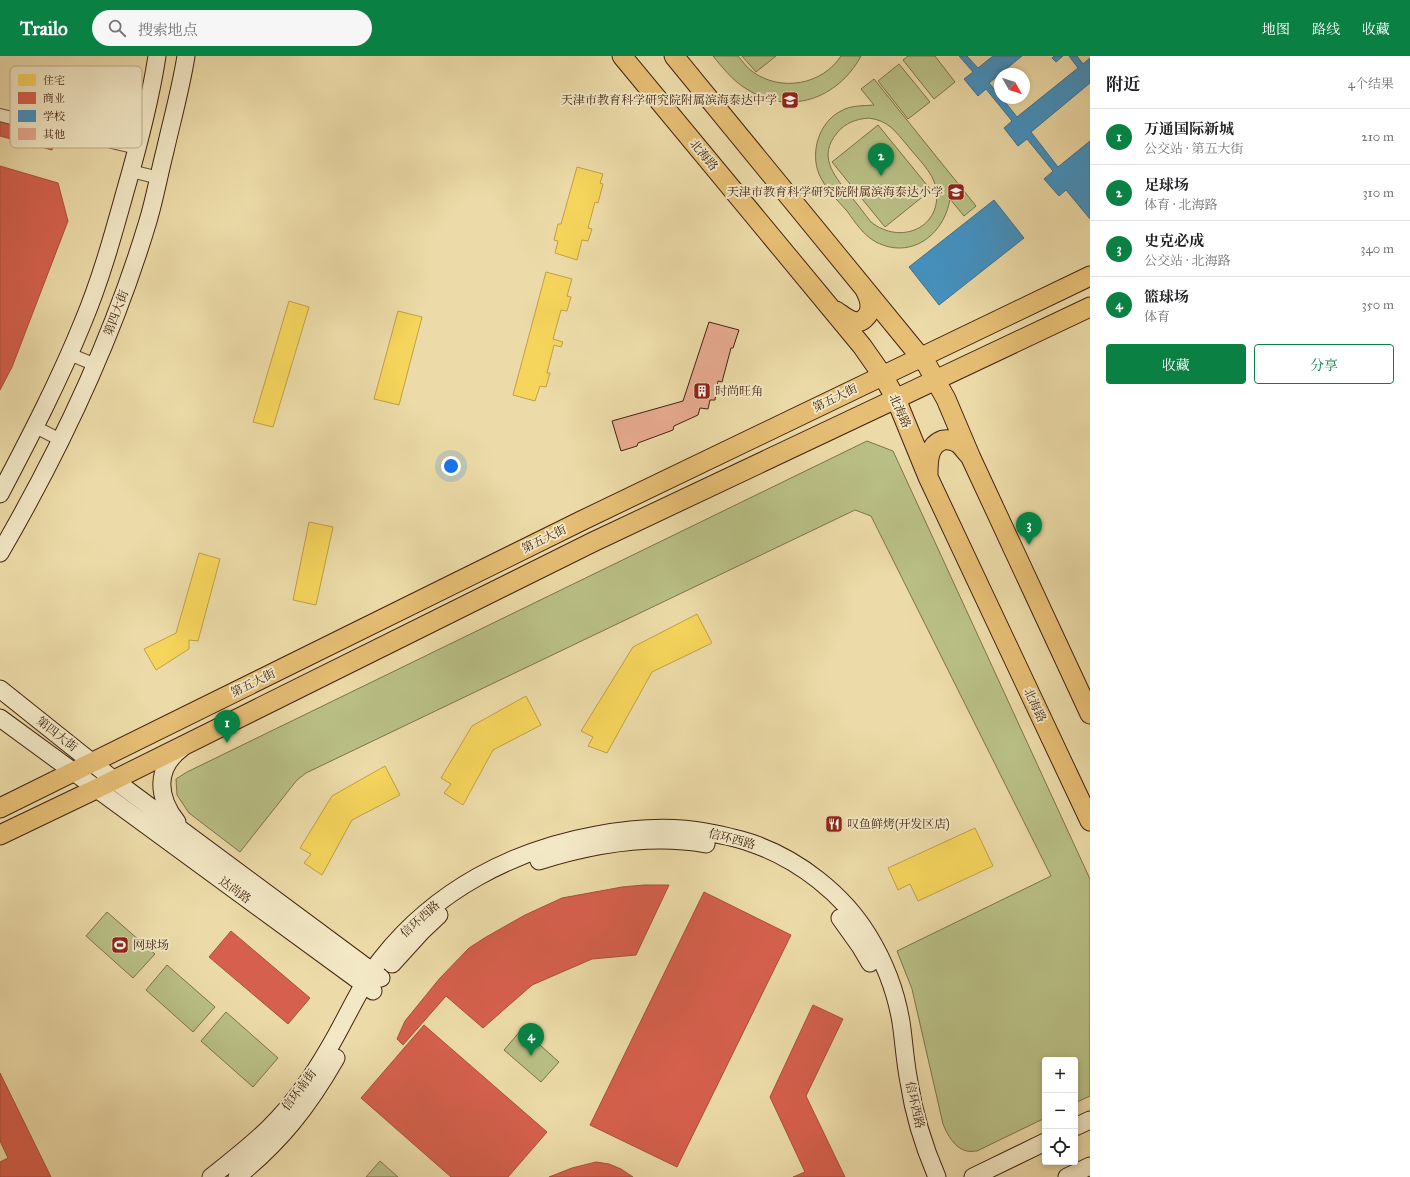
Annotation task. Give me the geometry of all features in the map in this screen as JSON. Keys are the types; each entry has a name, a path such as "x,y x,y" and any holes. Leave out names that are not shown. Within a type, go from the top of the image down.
{"main road":[{"name":"北海路","path":"622,56 862,346 881,362 897,380 909,401 909,420 914,443 928,477 1090,821"},
{"path":"674,56 893,322 928,369 956,422 971,458 1090,714"},
{"name":"第五大街","path":"0,835 96,789 593,542 853,420 882,398 897,380 928,369 964,337 1090,276"},
{"path":"830,307 841,315 856,322 862,321 867,317 870,310 869,303 867,295 860,282"},
{"name":"第五大街","path":"0,808 583,520 840,396 897,380 928,369 974,362 1090,306"},
{"name":"北海路","path":"893,322 904,346 897,380"},
{"path":"893,322 906,332 932,342 945,342 964,337"},
{"path":"840,396 855,385 865,371 867,361 862,346"},
{"path":"956,422 951,400 953,385 961,372 974,362"},
{"path":"928,477 928,460 932,448 941,441 949,439 958,444 971,458"}],"street":[{"path":"142,128 150,96 157,56"},
{"name":"第四大街","path":"0,553 48,468 96,365 121,302 148,220 186,56"},
{"path":"0,115 10,117"},
{"path":"0,494 35,427 83,321 99,280 137,148"},
{"path":"131,171 158,178"},
{"path":"69,354 96,365"},
{"path":"35,427 61,440"},
{"name":"第四大街","path":"0,689 114,780"},
{"name":"第四大街","path":"0,718 96,789"},
{"path":"188,743 171,758 166,766 162,783 164,800 168,810 177,823 190,835"},
{"name":"达尚路","path":"114,780 190,835 373,981"},
{"name":"达尚路","path":"96,789 373,981"},
{"name":"信环西路","path":"373,981 380,960 408,927 439,901 469,881 504,862 543,847 584,837 637,828 668,828 699,831 740,839 779,855 816,879 839,899 868,935 888,975 896,999 901,1023 908,1081 924,1144 937,1177"},
{"name":"信环西路","path":"373,981 437,918 471,892 504,875 535,862 590,847 647,840 692,842 728,848 756,857 782,870 818,896 843,921 869,961 886,1002 906,1118 924,1177"},
{"name":"信环南街","path":"211,1177 269,1128 291,1103 323,1059 373,981"},
{"name":"信环南街","path":"237,1177 280,1138 309,1104 333,1063 373,981"},
{"path":"1078,1126 1090,1120"},
{"path":"973,1177 1042,1143"},
{"path":"1067,1177 1090,1166"}],"green space":[{"path":"713,56 738,56 745,65 764,78 776,82 788,83 812,79 823,74 833,66 841,56 861,56 851,71 826,93 810,99 795,102 778,101 761,97 740,85"},
{"path":"742,56 776,56 756,72"},
{"path":"908,56 935,56 955,82 934,99 903,60"},
{"path":"899,64 930,102 908,119 878,81"},
{"path":"874,79 976,206 964,216 950,199 947,212 941,223 924,241 913,246 901,248 889,247 876,242 867,236 824,184 816,165 816,147 818,138 827,122 833,116 845,109 857,106 874,105 861,89","holes":["860,119 876,119 887,124 895,131 932,176 936,188 936,202 933,213 926,222 917,229 907,232 895,232 883,229 871,222 837,179 830,164 828,157 831,141 840,130 847,124"]},
{"path":"878,125 931,190 885,227 832,162"},
{"path":"867,441 893,451 1090,879 1090,1096 1078,1102 1078,1057 1042,1057 1042,1119 977,1151 963,1150 955,1144 943,1124 912,989 897,951 1051,876 871,516 855,510 306,773 297,780 240,852 189,813 177,795 176,779 187,772"},
{"name":"网球场","path":"107,912 155,954 133,978 86,936"},
{"name":"网球场","path":"167,965 215,1007 193,1032 146,990"},
{"path":"226,1012 278,1058 253,1087 201,1041"},
{"path":"522,1029 559,1062 541,1082 504,1050"},
{"path":"380,1161 398,1177 366,1177"}],"building: 住宅":[{"path":"577,167 603,174 600,183 603,184 598,203 595,202 588,228 592,229 588,241 582,240 577,260 555,253 558,241 554,240 558,224 561,224"},
{"path":"546,272 572,279 567,296 571,297 567,311 561,310 553,339 563,342 561,347 554,345 547,373 550,373 546,387 540,386 535,401 513,395"},
{"path":"289,301 309,307 273,427 253,422"},
{"path":"398,311 422,317 399,405 374,399"},
{"path":"309,522 333,527 316,605 293,600"},
{"path":"199,553 220,559 198,641 189,640 189,649 156,670 144,649 176,633"},
{"path":"697,614 712,643 652,672 607,753 588,746 593,737 581,731 633,647"},
{"path":"526,696 541,725 493,750 463,805 444,793 451,784 441,778 472,726"},
{"path":"385,766 400,795 352,820 322,875 304,863 311,854 300,848 332,796"},
{"path":"975,828 993,866 918,901 910,884 898,890 888,868"}],"building: 商业":[{"path":"0,122 10,125 10,139 0,136"},
{"path":"0,166 58,183 68,221 12,367 0,390"},
{"path":"669,885 636,955 592,959 532,985 483,1028 446,996 403,1045 397,1039 405,1021 440,978 469,948 486,937 525,915 562,898 622,887"},
{"path":"704,892 791,935 677,1167 590,1125"},
{"path":"231,931 310,998 288,1024 209,957"},
{"path":"813,1005 843,1019 806,1096 845,1177 793,1177 805,1172 770,1097"},
{"path":"424,1025 547,1132 508,1177 451,1177 361,1098"},
{"path":"0,1073 51,1177 0,1177 0,1162 8,1158 0,1141"},
{"path":"596,1162 609,1164 621,1169 633,1177 549,1177 572,1168"}],"building: 学校":[{"path":"959,56 967,56 978,68 993,56 1022,56 1007,68 994,68 994,79 989,83 994,89 994,99 986,89 978,96 964,79 973,72"},
{"path":"1054,56 1063,56 1056,62 1052,58"},
{"path":"1069,56 1077,56 1083,64 1090,58 1090,83 1031,132 1058,167 1090,141 1090,219 1066,190 1059,196 1044,179 1053,171 1027,139 1018,146 1004,128 1012,121 998,104 1007,104 1017,117 1078,68"},
{"path":"994,200 1024,238 939,305 909,267"}],"building: 其他":[{"name":"时尚旺角","path":"709,322 739,330 733,348 731,348 722,382 718,381 715,400 710,400 708,409 700,408 698,415 674,426 673,430 638,443 637,446 621,451 612,421 683,401"}],"place":[{"name":"天津市教育科学研究院附属滨海泰达中学","path":"790,100"},
{"name":"足球场","path":"881,176"},
{"name":"天津市教育科学研究院附属滨海泰达小学","path":"956,192"},
{"name":"时尚旺角","path":"702,391"},
{"name":"史克必成","path":"1029,545"},
{"name":"万通国际新城","path":"227,743"},
{"name":"叹鱼鲜烤(开发区店)","path":"834,824"},
{"name":"网球场","path":"120,945"},
{"name":"篮球场","path":"531,1056"}]}
